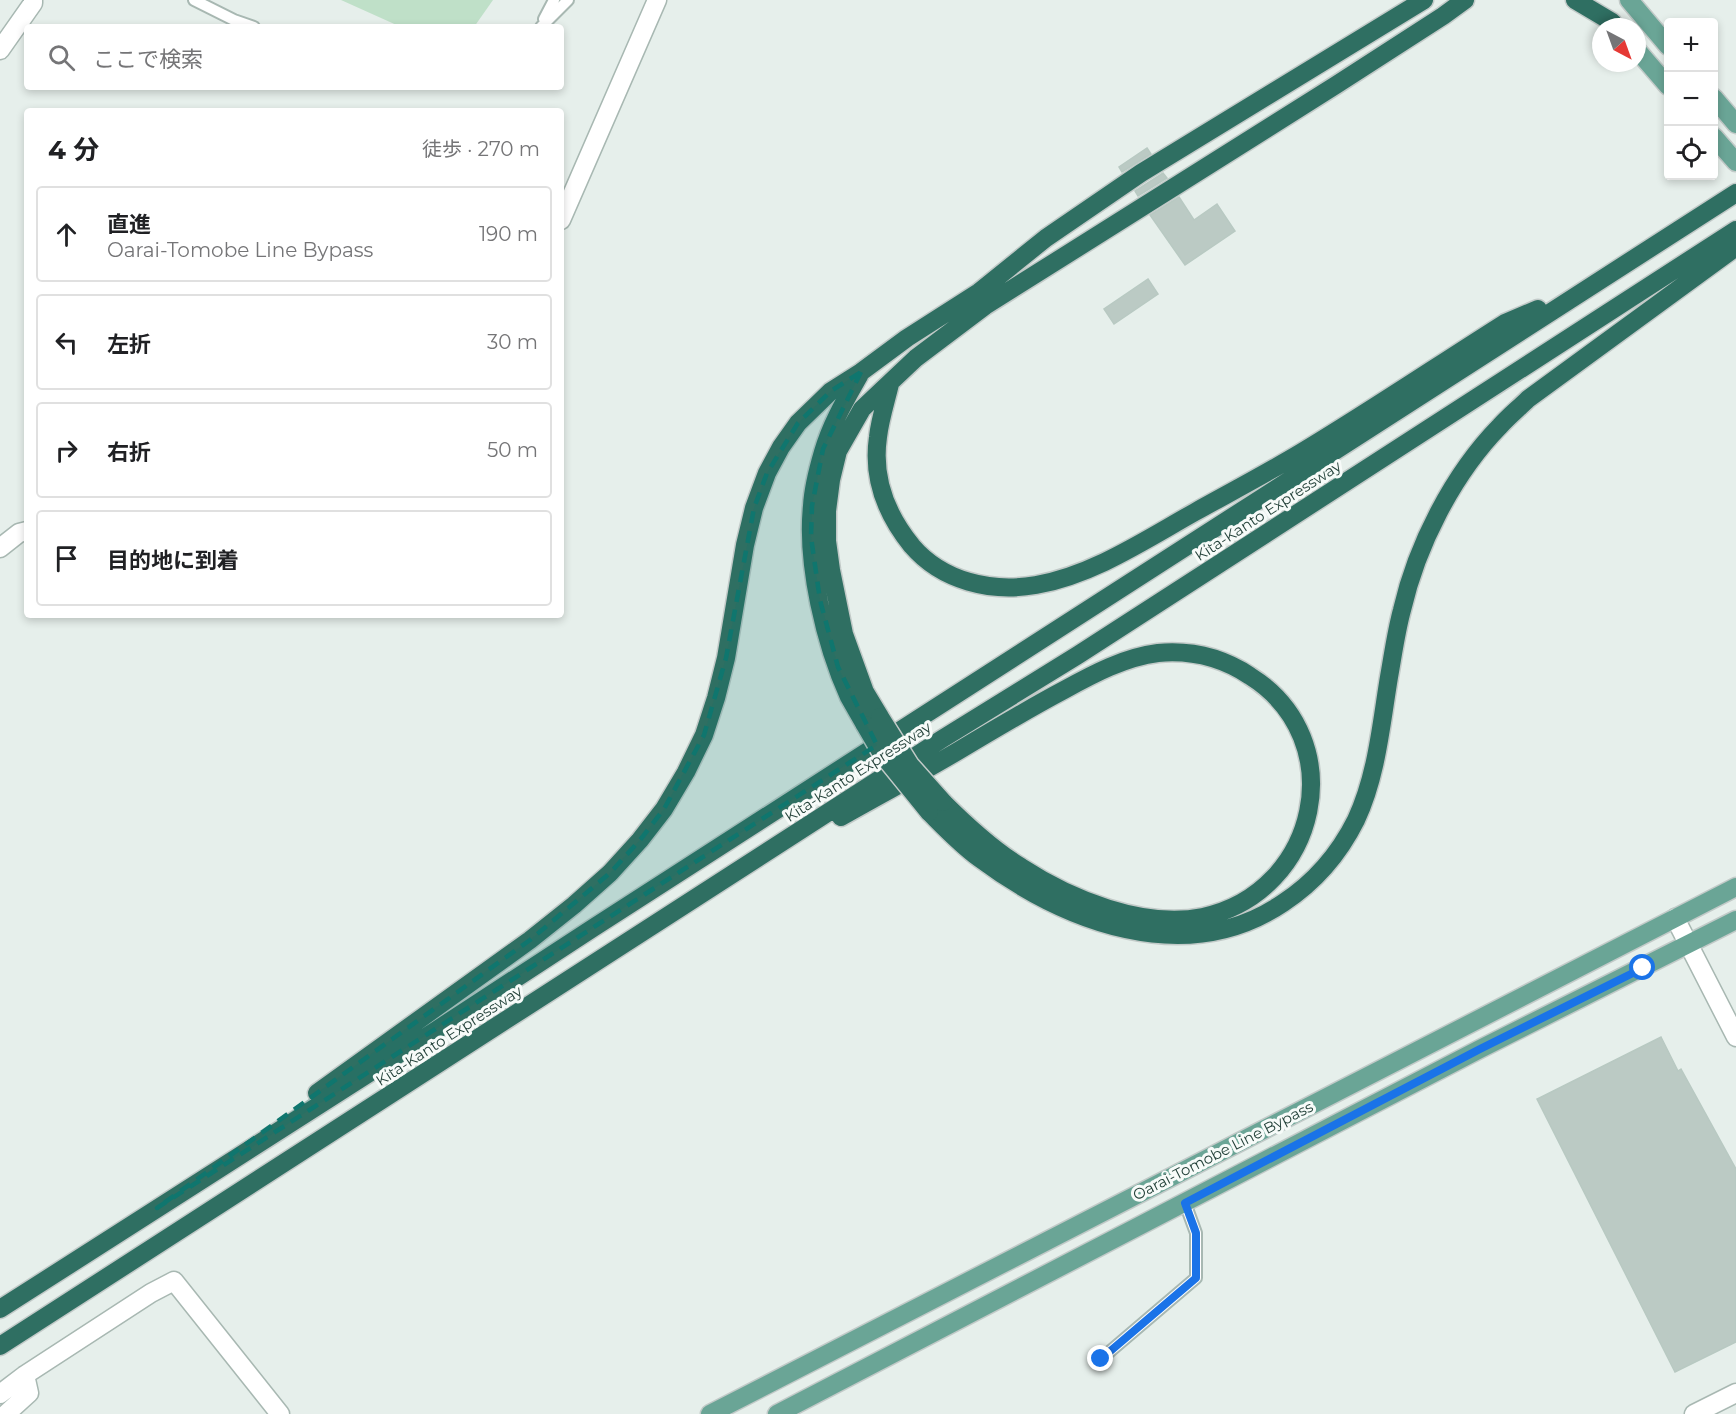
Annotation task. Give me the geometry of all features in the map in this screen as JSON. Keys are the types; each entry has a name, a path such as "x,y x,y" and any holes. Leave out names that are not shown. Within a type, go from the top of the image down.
{"highway":[{"path":"1389,21 1412,0"},
{"path":"157,1208 530,940 610,873 640,840 664,809 704,735 726,658 745,545 754,508 767,473 781,447 798,423 831,391 979,292 1046,238 1141,173 1424,0"},
{"path":"872,721 865,692 844,634 827,541 827,511 838,451 862,409 915,358 985,306 1465,0"},
{"path":"1443,16 1474,0"},
{"path":"1575,0 1605,18"},
{"name":"Kita-Kanto Expressway","path":"0,1309 1736,193"},
{"path":"861,372 823,450 816,476 812,506 811,537 814,569 827,633 850,698 910,765 936,807 979,858 1042,899 1078,915 1140,933 1170,936 1198,935 1244,923 1270,912 1308,884 1328,864 1342,845 1366,794 1376,759 1402,608 1415,565 1432,525 1456,483 1474,458 1499,426 1528,399 1735,236"},
{"name":"Kita-Kanto Expressway","path":"0,1346 942,739 1078,655 1497,385 1735,236"},
{"path":"890,384 878,437 876,461 888,511 902,533 930,562 958,578 983,586 1007,589 1065,579 1096,566 1302,452 1504,324 1588,288"},
{"path":"675,911 1092,674 1124,661 1158,653 1185,653 1211,657 1238,668 1260,682 1279,699 1295,721 1305,748 1310,772 1310,803 1304,830 1293,854 1278,874 1256,894 1230,908 1202,917 1146,917 1120,912 1054,887 1020,867 970,828 936,807"}],"main road":[{"path":"1593,0 1610,18"},
{"path":"1629,0 1664,41"},
{"path":"1646,60 1664,81"},
{"path":"1718,104 1736,124"},
{"path":"1718,142 1736,162"},
{"name":"Oarai-Tomobe Line Bypass","path":"711,1414 1736,887"},
{"name":"Oarai-Tomobe Line Bypass","path":"777,1414 1480,1049 1736,920"}],"street":[{"path":"0,50 33,0"},
{"path":"564,213 657,0"},
{"path":"0,548 24,532"},
{"path":"1675,918 1736,1038"},
{"path":"0,1394 25,1375 151,1293 174,1281 280,1414"},
{"path":"6,1414 30,1393 25,1375"},
{"path":"1694,1414 1736,1393"}],"lane":[{"path":"194,0 245,24"},
{"path":"542,24 554,0"},
{"path":"543,24 568,0"},
{"path":"1101,1359 1196,1278 1196,1233 1185,1203"}],"highlighted area":[{"path":"861,372 823,449 812,506 811,537 820,600 838,667 877,745 157,1208 530,940 610,873 640,840 664,809 704,735 726,658 754,508 767,473 798,423 831,391"}],"green space":[{"path":"341,0 493,0 476,24 394,24"}],"building":[{"path":"1147,148 1151,154 1122,172 1119,167"},
{"path":"1163,173 1167,178 1138,196 1135,191"},
{"path":"1179,197 1194,220 1217,204 1235,231 1185,265 1150,215"},
{"path":"1148,279 1158,294 1114,324 1104,309"},
{"path":"1661,1037 1678,1071 1681,1069 1736,1169 1736,1342 1675,1372 1537,1099"}],"route":[{"path":"1101,1359 1196,1278 1196,1233 1185,1203 1480,1049 1643,968"}]}
